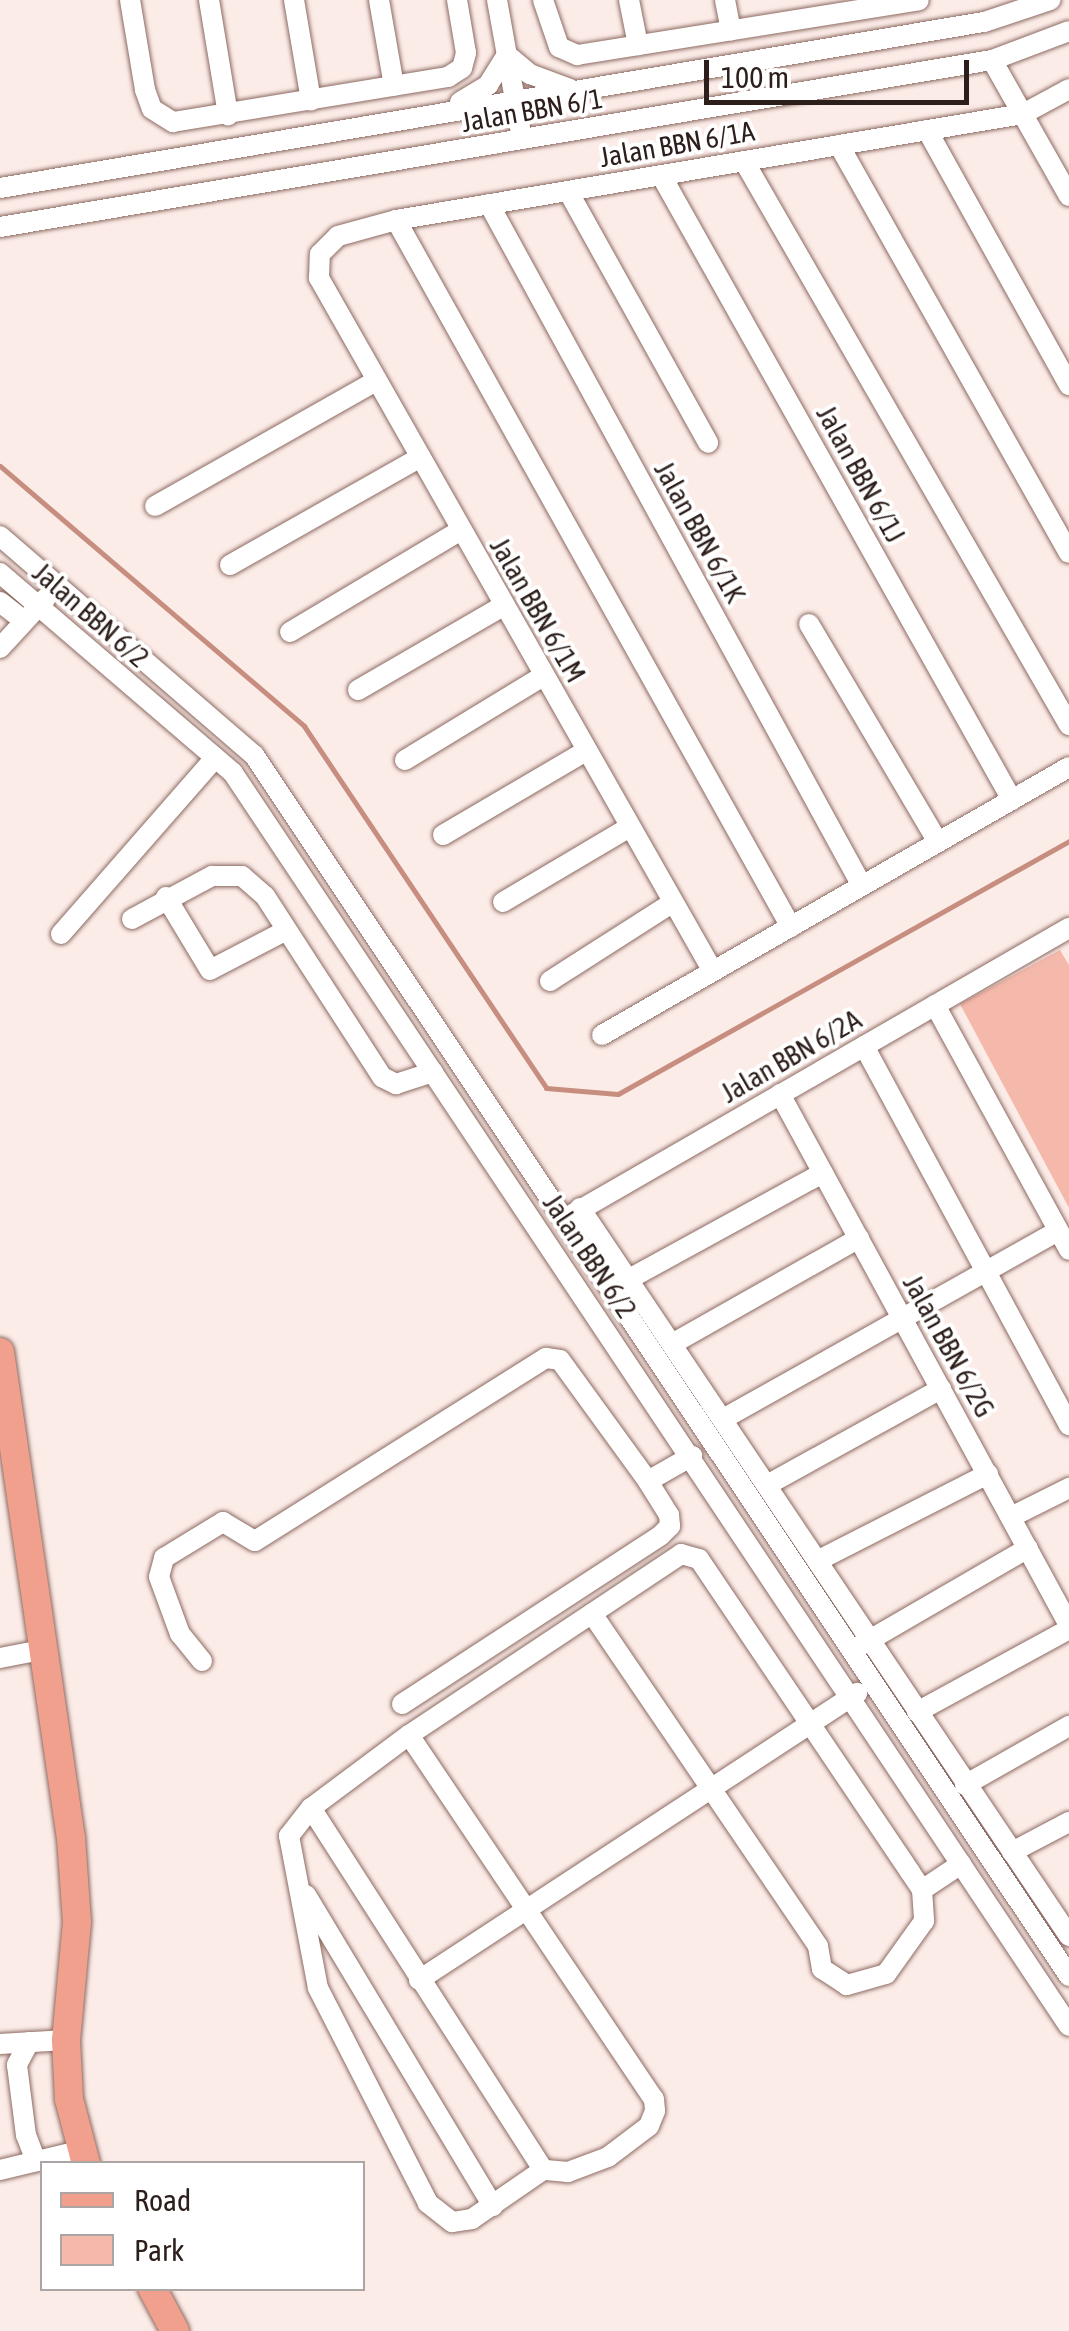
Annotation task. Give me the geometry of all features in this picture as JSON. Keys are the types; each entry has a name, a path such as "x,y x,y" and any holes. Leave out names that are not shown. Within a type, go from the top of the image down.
{"main road":[{"path":"0,1352 8,1458 72,1854 77,1922 66,2040 82,2157"},
{"path":"154,2291 175,2331"}],"street":[{"path":"130,0 152,110 173,122 448,77 462,68 466,53 456,0"},
{"path":"209,0 228,115"},
{"path":"294,0 311,101"},
{"path":"379,0 394,86"},
{"path":"497,0 522,140"},
{"path":"543,0 559,47 577,55 731,30 816,8 911,1"},
{"path":"629,0 638,45"},
{"path":"726,0 731,30"},
{"name":"Jalan BBN 6/1","path":"0,188 515,98 984,22 1050,0"},
{"name":"Jalan BBN 6/1","path":"0,227 992,60 1069,31"},
{"path":"507,55 530,74 570,89"},
{"path":"440,112 476,94 507,55"},
{"path":"992,60 1069,196"},
{"name":"Jalan BBN 6/1A","path":"319,278 320,254 338,236 396,220 1022,114 1069,89"},
{"path":"926,130 1069,385"},
{"path":"839,145 1069,554"},
{"path":"744,161 1069,725"},
{"name":"Jalan BBN 6/1J","path":"661,175 1012,800"},
{"path":"568,191 708,443"},
{"name":"Jalan BBN 6/1K","path":"489,204 862,886"},
{"path":"396,220 791,927"},
{"name":"Jalan BBN 6/1M","path":"319,278 628,828 711,968"},
{"path":"155,506 376,381"},
{"path":"230,565 421,458"},
{"path":"290,632 461,530"},
{"name":"Jalan BBN 6/2","path":"0,536 254,755 573,1214 861,1645 872,1683 1069,1976"},
{"name":"Jalan BBN 6/2","path":"0,572 32,613 234,774 1069,2026"},
{"path":"0,648 56,584"},
{"path":"0,602 32,613"},
{"path":"358,690 504,606"},
{"path":"809,624 938,842"},
{"path":"404,760 543,676"},
{"path":"444,835 586,751"},
{"path":"61,934 215,758"},
{"path":"602,1035 711,968 791,927 1069,767"},
{"path":"503,902 628,828"},
{"path":"132,919 212,876 242,876 265,896 382,1078 396,1084 432,1072"},
{"path":"166,898 210,970 285,932"},
{"path":"550,981 672,903"},
{"name":"Jalan BBN 6/2A","path":"542,1235 1069,928"},
{"path":"935,1005 1069,1250"},
{"path":"864,1046 1069,1424"},
{"name":"Jalan BBN 6/2G","path":"780,1094 1069,1627"},
{"path":"629,1279 823,1173"},
{"path":"573,1214 629,1279 816,1561 861,1645 917,1712 1012,1852 1062,1913 1069,1936"},
{"path":"722,1419 1058,1231"},
{"path":"672,1344 859,1238"},
{"path":"202,1661 173,1615 159,1578 164,1558 223,1522 254,1541 546,1358 560,1360 648,1482 669,1515 670,1526 402,1704"},
{"path":"767,1485 941,1389"},
{"path":"648,1482 692,1456"},
{"path":"816,1561 988,1474"},
{"path":"1011,1517 1069,1488"},
{"path":"829,1665 1028,1548"},
{"path":"409,1735 656,2111 649,2126 608,2158 568,2172 543,2170 493,2206 452,2222 428,2203 318,1988 289,1836 311,1808 409,1735 592,1613 691,1552 922,1890 924,1921 886,1974 847,1984 832,1979 820,1964 818,1946 592,1613"},
{"path":"917,1712 1069,1627"},
{"path":"0,1658 41,1650"},
{"path":"420,1980 872,1683"},
{"path":"965,1785 1069,1726"},
{"path":"311,1808 543,2170"},
{"path":"1012,1852 1069,1822"},
{"path":"922,1890 961,1864"},
{"path":"298,1882 493,2206"},
{"path":"0,2044 66,2040"},
{"path":"29,2042 17,2065 28,2150 36,2161"},
{"path":"0,2170 36,2161 82,2157"}],"green space":[{"path":"1060,950 1069,965 1069,1208 960,1004"}],"waterway":[{"path":"0,466 304,726 546,1088 618,1094 1069,841"}]}
